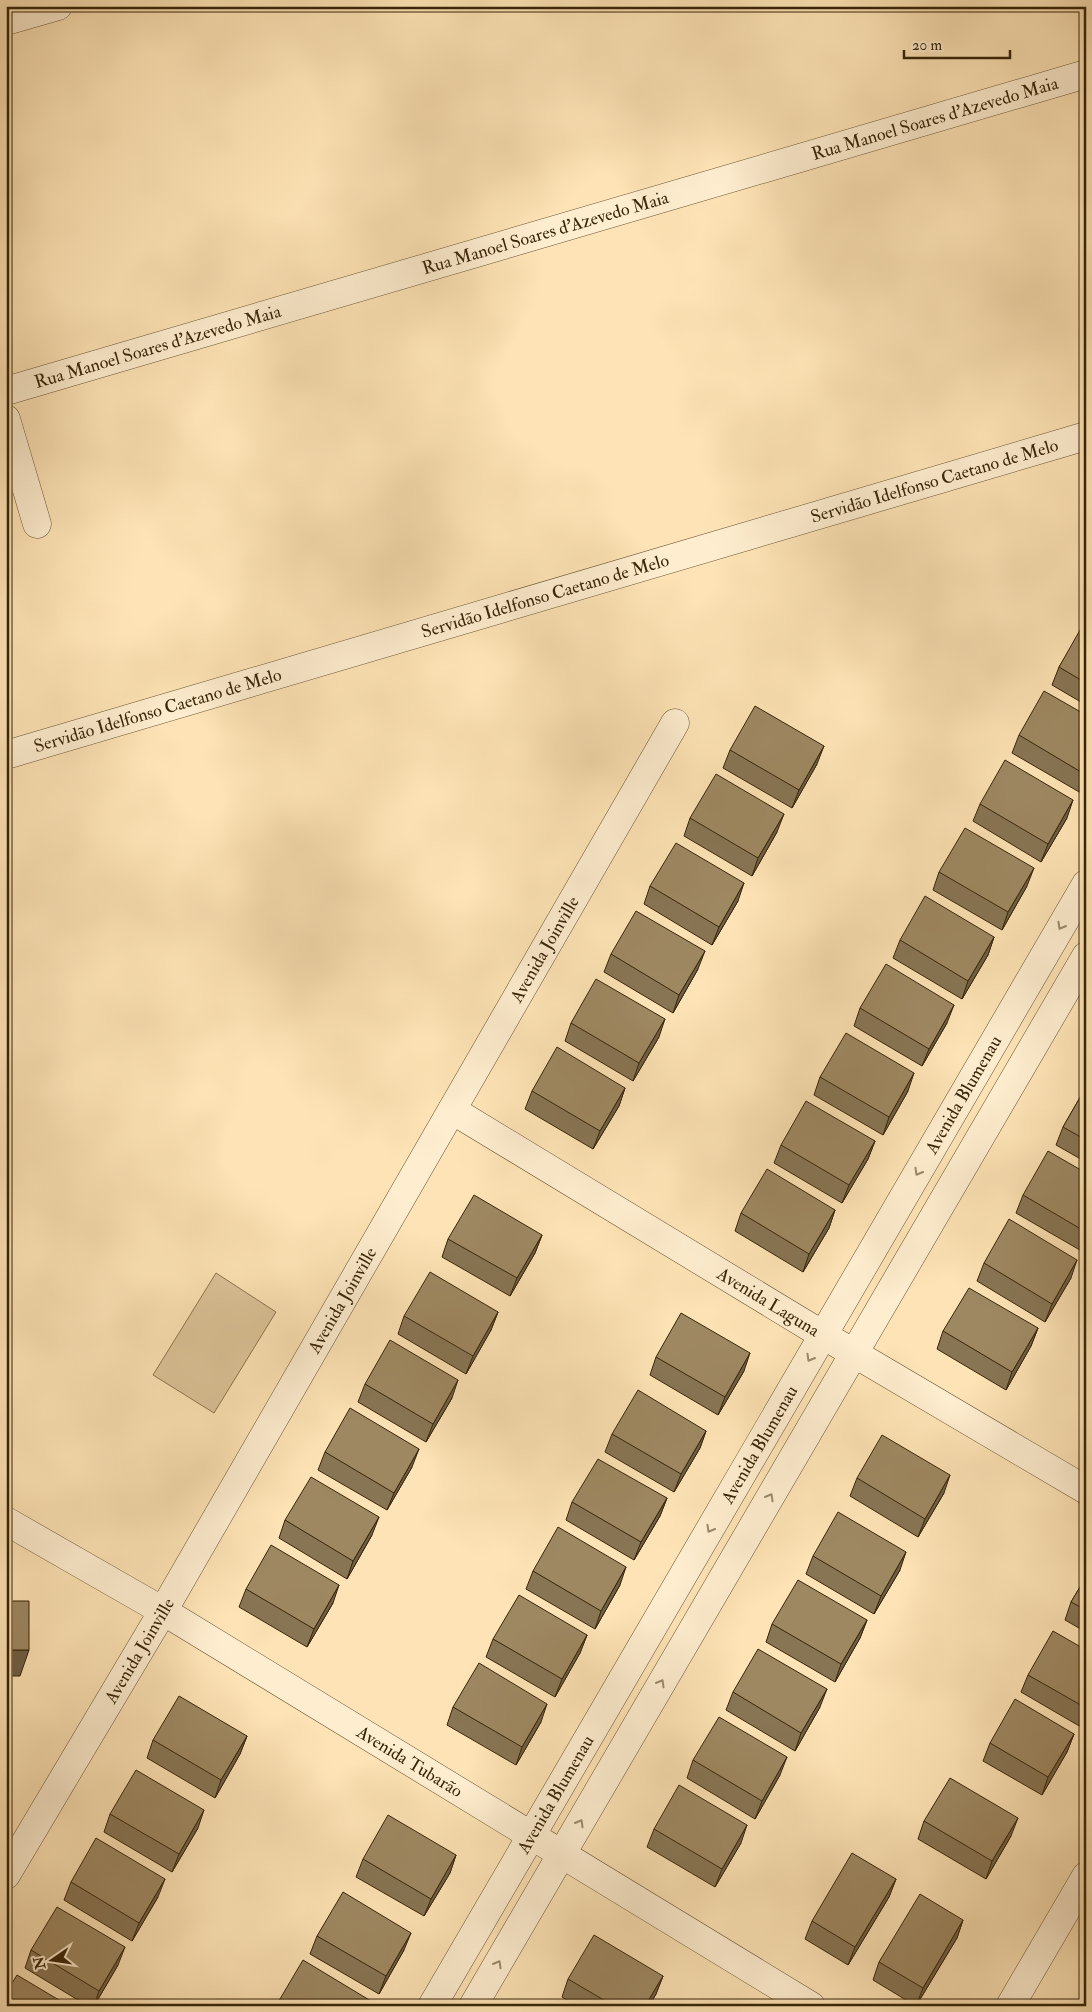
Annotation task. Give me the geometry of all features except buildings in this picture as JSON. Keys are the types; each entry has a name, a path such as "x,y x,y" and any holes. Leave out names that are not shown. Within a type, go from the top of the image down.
{"street":[{"path":"6,22 58,6"},
{"name":"Rua Manoel Soares d'Azevedo Maia","path":"6,392 1086,74"},
{"path":"6,419 37,524"},
{"name":"Servidão Idelfonso Caetano de Melo","path":"6,755 1086,436"},
{"name":"Avenida Joinville","path":"6,1875 163,1612 675,723"},
{"name":"Avenida Blumenau","path":"432,2006 1086,884"},
{"name":"Avenida Blumenau","path":"473,2006 1086,956"},
{"name":"Avenida Laguna","path":"452,1110 823,1335 1086,1490"},
{"name":"Avenida Tubarão","path":"6,1520 163,1612 811,2006"},
{"path":"1010,2006 1086,1876"}],"shaded area":[{"path":"216,1273 276,1312 214,1413 153,1375"}]}
